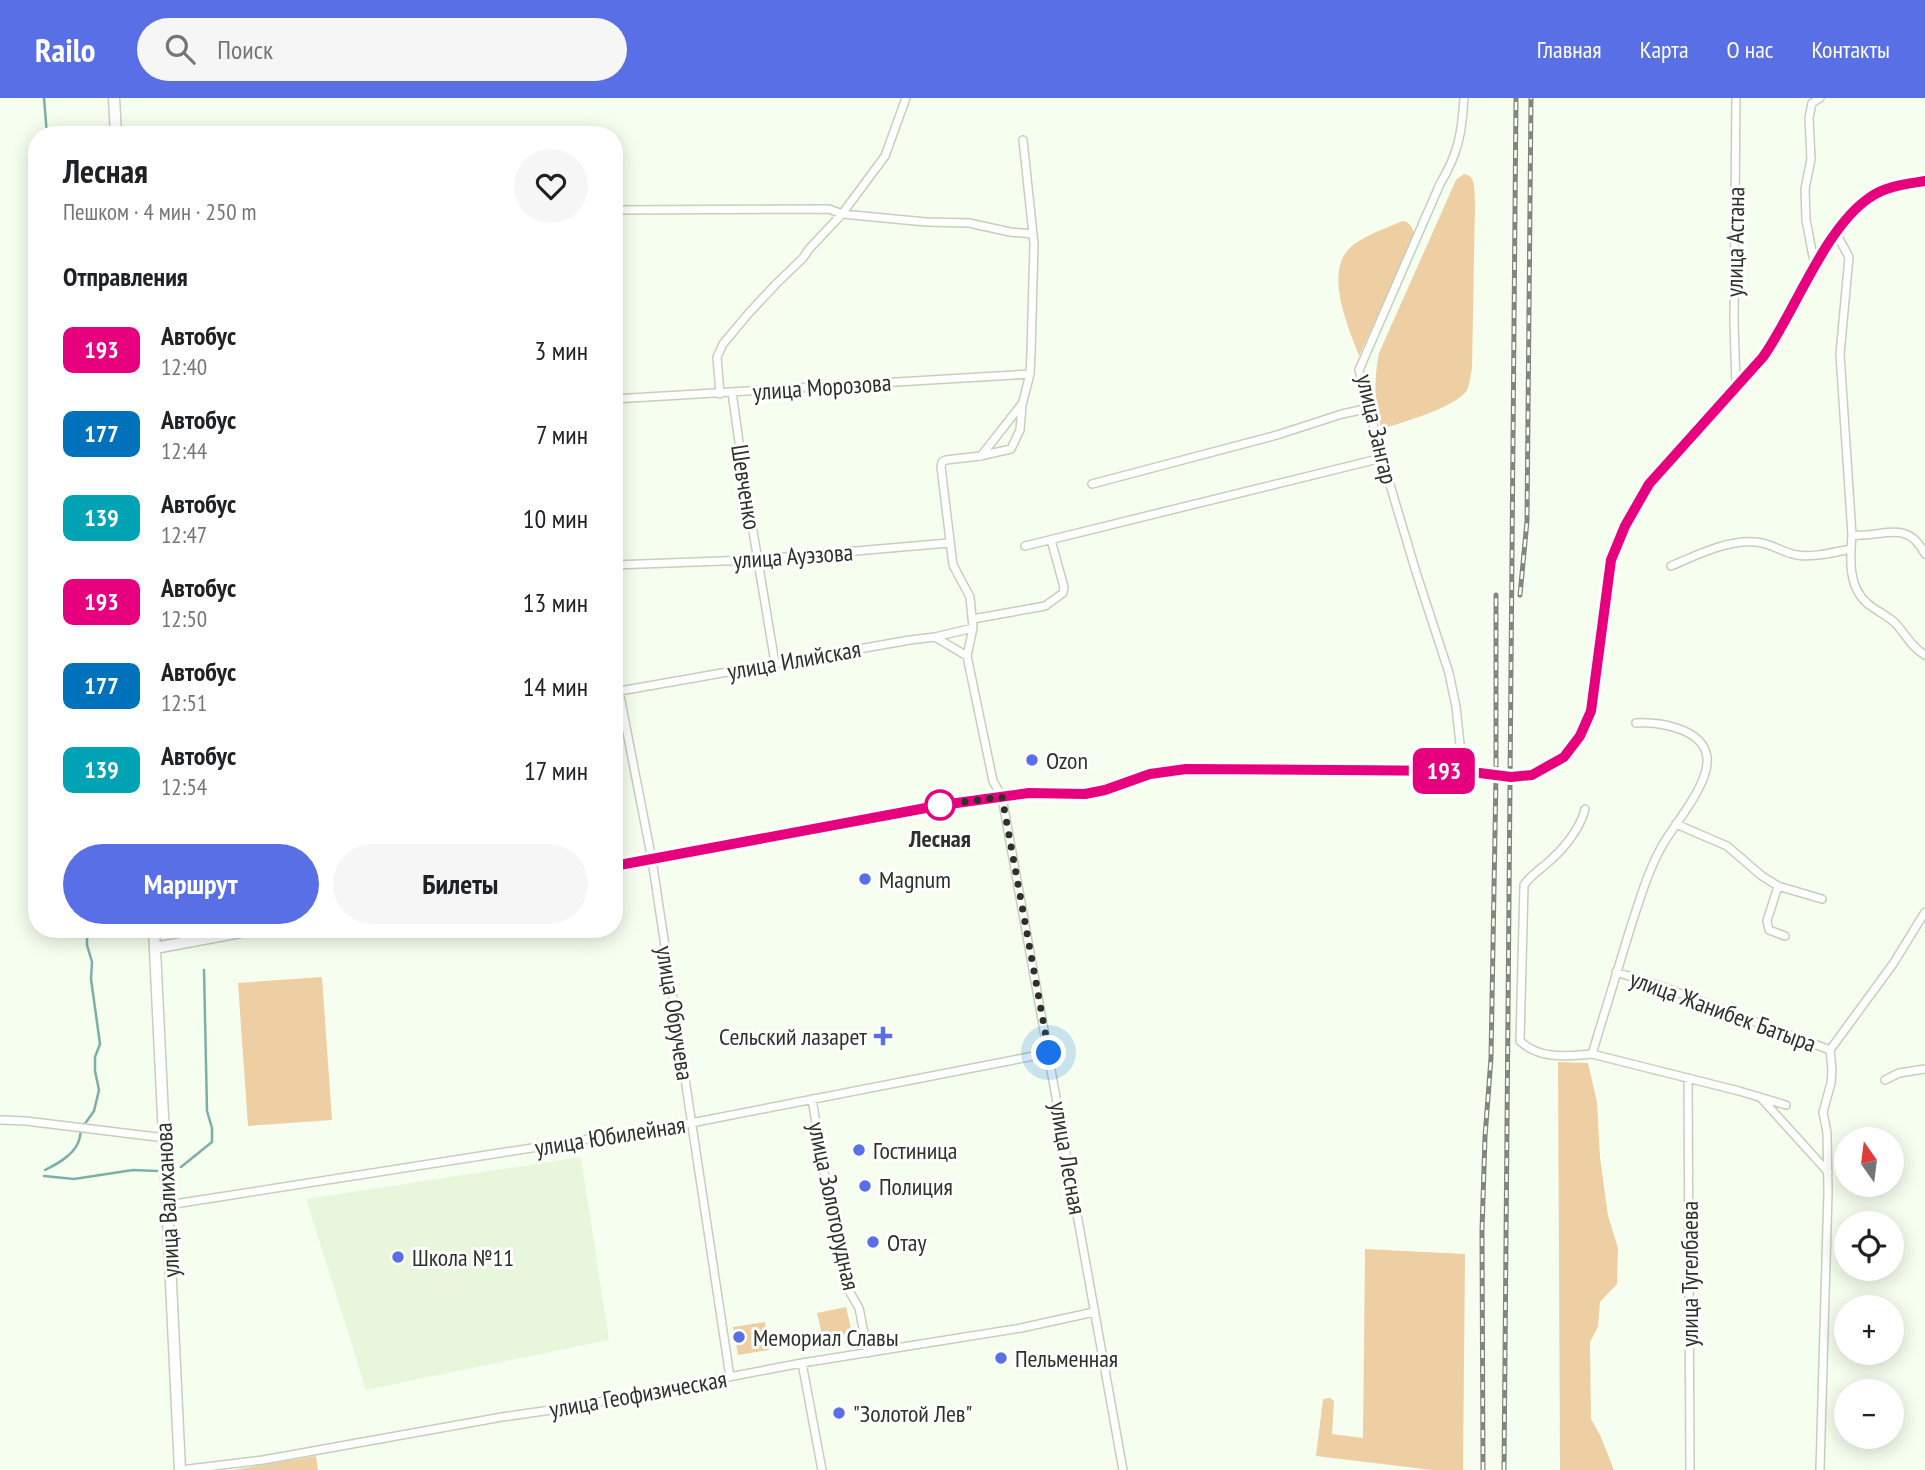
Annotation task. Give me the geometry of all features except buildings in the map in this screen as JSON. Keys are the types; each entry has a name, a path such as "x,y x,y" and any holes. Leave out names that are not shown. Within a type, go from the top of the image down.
{"main road":[{"path":"114,98 116,126"},
{"path":"623,865 942,805 1029,793 1085,794 1150,774 1186,769 1464,771 1511,777 1532,775 1564,757 1580,736 1591,711 1611,560 1625,526 1649,484 1763,357 1836,233 1852,213 1870,196 1893,187 1925,181"},
{"name":"улица Валиханова","path":"154,938 181,1470"},
{"path":"155,948 209,938"}],"street":[{"path":"720,394 716,365 723,344 842,214 885,156 906,98"},
{"name":"улица Зангар","path":"1464,98 1463,125 1453,162 1440,184 1359,370 1382,458 1448,673 1456,708 1464,771"},
{"name":"улица Астана","path":"1736,98 1734,322 1737,386"},
{"path":"1815,267 1806,220 1805,189 1811,159 1809,118 1812,103 1820,98"},
{"path":"949,543 941,465 946,460 1011,450 1020,430 1022,405 1030,374 1033,234 1023,141"},
{"path":"623,211 828,209 842,214 969,223 1033,234"},
{"path":"1836,233 1849,257 1840,354 1852,535 1850,563 1858,592 1866,603 1892,620 1917,650 1925,655"},
{"name":"улица Морозова","path":"623,399 1030,374"},
{"name":"Шевченко","path":"732,392 775,663"},
{"path":"980,456 1022,405"},
{"path":"1092,484 1370,408"},
{"path":"1025,546 1382,458"},
{"path":"1852,535 1896,532 1910,534 1924,551"},
{"path":"974,619 1045,606 1063,593 1064,587 1051,540"},
{"path":"1671,566 1705,552 1741,543 1755,542 1799,556 1851,549"},
{"name":"улица Ауэзова","path":"623,565 757,559 949,543"},
{"name":"улица Лесная","path":"949,543 953,565 969,594 974,619 967,656 993,781 1002,797 1123,1470"},
{"name":"улица Илийская","path":"623,690 935,637 973,628"},
{"path":"935,637 967,656"},
{"name":"улица Обручева","path":"623,720 652,860 730,1377"},
{"path":"1592,1055 1644,887 1660,851 1706,771 1707,758 1697,737 1672,727 1636,723"},
{"path":"1585,809 1583,817 1565,845 1531,875 1524,885 1520,1041 1536,1053 1592,1055 1786,1105"},
{"path":"1676,824 1727,846 1778,886 1822,899"},
{"path":"1778,886 1767,922 1769,930 1785,936"},
{"path":"1821,1470 1828,1173 1827,1133 1823,1112 1831,1083 1830,1050 1893,964 1925,912"},
{"name":"улица Жанибек Батыра","path":"1616,972 1664,987 1830,1050"},
{"name":"улица Юбилейная","path":"168,1205 691,1123 1049,1053"},
{"path":"1885,1080 1899,1073 1925,1069"},
{"name":"улица Тугелбаева","path":"1688,1078 1690,1470"},
{"path":"1760,1097 1828,1173"},
{"name":"улица Золоторудная","path":"812,1099 831,1215 848,1289 859,1308 868,1353"},
{"path":"0,1120 165,1138"},
{"name":"улица Геофизическая","path":"181,1470 263,1460 572,1407 802,1363 1021,1328 1094,1312"},
{"path":"802,1363 822,1470"}],"shaded area":[{"path":"1464,174 1471,178 1475,189 1472,369 1468,388 1461,396 1441,408 1381,429 1376,391 1379,353 1456,180"},
{"path":"1402,221 1409,224 1415,236 1359,356 1341,303 1341,261 1348,250 1360,241"},
{"path":"322,977 332,1120 248,1126 238,983"},
{"path":"1558,1062 1588,1063 1597,1102 1600,1157 1608,1216 1618,1248 1617,1284 1600,1302 1598,1327 1590,1342 1591,1419 1614,1470 1560,1470"},
{"path":"581,1157 609,1340 366,1390 306,1199"},
{"path":"1365,1249 1465,1254 1463,1470 1432,1470 1316,1456 1323,1399 1330,1398 1334,1401 1332,1434 1363,1438"},
{"path":"846,1307 852,1333 823,1339 817,1313"},
{"path":"765,1322 769,1350 738,1355 733,1327"},
{"path":"316,1456 318,1470 234,1470"}],"waterway":[{"path":"44,98 46,126"},
{"path":"84,1125 94,1111 99,1090 95,1057 100,1044 87,938"},
{"path":"181,1167 212,1142 212,1128 207,1111 204,970"},
{"path":"45,1170 72,1152 79,1142 81,1131"},
{"path":"44,1176 74,1179 133,1170 157,1171"}],"railway":[{"path":"1504,1470 1516,98"},
{"path":"1520,595 1527,521 1531,98"},
{"path":"1483,1470 1482,1230 1491,1058 1496,595"}],"bus line":[{"name":"193","path":"623,864 942,805 1029,793 1085,794 1150,774 1186,769 1464,771 1511,777 1532,775 1549,767 1564,757 1580,736 1591,711 1611,560 1625,526 1649,484 1763,357 1824,252 1852,213 1870,196 1893,187 1925,181"}],"place":[{"name":"Ozon","path":"1032,760"},
{"name":"Лесная","path":"940,805"},
{"name":"Magnum","path":"865,879"},
{"name":"Сельский лазарет","path":"883,1036"},
{"name":"Гостиница","path":"859,1150"},
{"name":"Полиция","path":"865,1186"},
{"name":"Отау","path":"873,1242"},
{"name":"Школа №11","path":"398,1257"},
{"name":"Мемориал Славы","path":"739,1337"},
{"name":"Пельменная","path":"1001,1358"},
{"name":"\"Золотой Лев\"","path":"839,1413"}],"route":[{"path":"940,805 1002,797 1049,1053"}]}
